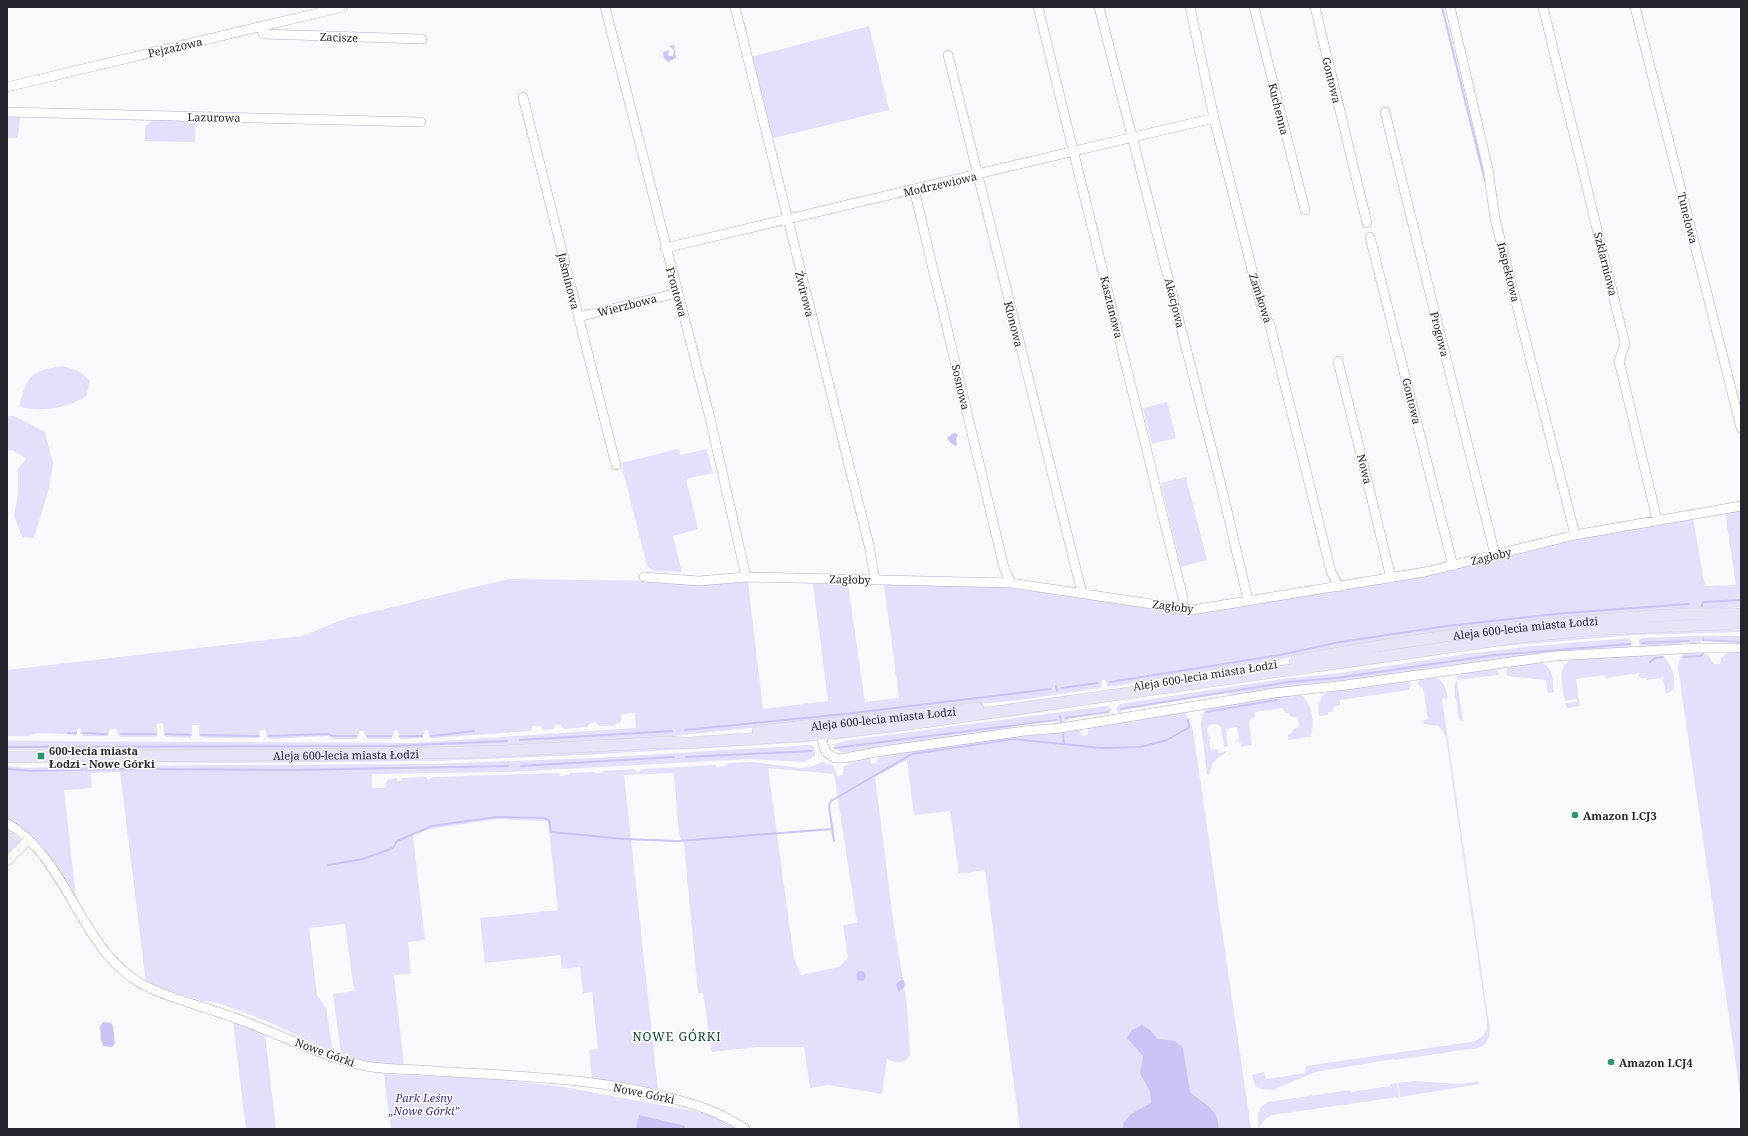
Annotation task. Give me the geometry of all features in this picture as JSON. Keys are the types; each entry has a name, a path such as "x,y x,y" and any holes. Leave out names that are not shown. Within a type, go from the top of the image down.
{"main road":[{"path":"1722,619 1741,611"},
{"name":"Aleja 600-lecia miasta Łodzi","path":"7,755 386,754 505,751 668,742 687,743 821,729 910,724 1102,698 1478,642 1587,630 1722,619 1741,614"},
{"path":"1722,619 1741,624"}],"street":[{"name":"Pejzażowa","path":"7,87 343,7"},
{"name":"Frontowa","path":"605,7 665,248 710,418 746,577"},
{"name":"Żwirowa","path":"735,7 786,220 869,545 875,580"},
{"name":"Kasztanowa","path":"1038,7 1183,598 1183,608"},
{"name":"Akacjowa","path":"1099,7 1219,476 1248,600"},
{"name":"Zamkowa","path":"1190,7 1214,118 1257,290 1263,312 1270,325 1332,572 1339,587"},
{"name":"Kuchenna","path":"1254,7 1305,210"},
{"name":"Gontowa","path":"1315,7 1367,223"},
{"name":"Inspektowa","path":"1450,7 1490,174 1495,219 1575,535"},
{"name":"Szklarniowa","path":"1543,7 1625,344 1619,361 1657,520"},
{"name":"Tunelowa","path":"1635,7 1741,428"},
{"name":"Zacisze","path":"261,27 263,34 422,39"},
{"name":"Klonowa","path":"948,55 1082,593"},
{"name":"Jaśminowa","path":"523,97 616,465"},
{"name":"Lazurowa","path":"7,112 421,122"},
{"name":"Progowa","path":"1385,112 1495,555"},
{"name":"Modrzewiowa","path":"665,248 1214,118"},
{"name":"Sosnowa","path":"914,189 1004,568 1012,583"},
{"name":"Gontowa","path":"1370,237 1453,566"},
{"name":"Wierzbowa","path":"578,317 677,293"},
{"name":"Nowa","path":"1338,361 1391,578"},
{"name":"Zagłoby","path":"644,577 699,581 746,577 1012,583 1183,608 1199,609 1391,578 1453,566 1575,535 1741,506"},
{"path":"821,729 823,744 826,752 834,758 846,758 1017,732 1061,728 1263,694 1554,656 1698,648 1741,648"},
{"name":"Nowe Górki","path":"7,823 28,840 58,878 95,940 111,960 138,982 169,996 234,1017 337,1058 366,1066 541,1077 630,1088 702,1106 729,1118 745,1129"},
{"path":"7,860 28,840"}],"green space":[{"path":"869,26 889,110 770,139 752,57"},
{"path":"7,116 20,117 18,138 7,138"},
{"path":"153,120 195,121 195,142 144,141 146,126"},
{"path":"62,366 79,371 90,381 86,397 61,407 38,409 19,407 25,388 31,377 42,370"},
{"path":"1167,402 1176,438 1152,444 1143,408"},
{"path":"7,416 14,416 45,432 53,463 49,488 34,538 22,537 14,515 18,494 18,469 26,459 13,450 7,451"},
{"path":"678,449 680,455 707,449 713,473 686,479 698,529 673,536 682,572 654,571 647,566 621,463"},
{"path":"1186,477 1207,560 1181,567 1161,483"},
{"path":"1741,510 1741,607 1662,610 1516,621 1336,648 1268,662 1108,687 1105,680 1102,680 1101,688 1027,699 643,739 526,745 363,750 7,750 7,741 413,743 636,728 635,713 621,714 621,722 613,726 599,726 596,722 590,723 587,727 564,729 561,725 555,725 554,729 542,730 541,726 533,726 530,731 432,738 429,737 428,730 425,730 423,738 400,739 398,730 394,731 392,739 368,739 364,731 359,731 356,739 333,739 328,736 270,739 267,737 266,730 260,730 258,738 204,738 199,736 199,725 192,725 192,735 190,738 168,737 164,736 163,723 157,724 156,737 121,737 118,735 117,729 110,729 108,736 84,736 81,734 81,729 78,728 76,736 37,733 30,736 7,736 7,670 302,636 347,618 508,579 748,582 763,709 828,701 813,584 848,584 865,702 899,698 884,585 1012,587 1185,611 1362,587 1548,544 1693,518 1705,586 1736,585 1725,512"},
{"path":"1711,629 1741,630 1741,632 1633,635 1491,647 1343,669 1274,677 1015,716 833,740 835,738 1440,652 1557,638"},
{"path":"1741,636 1741,641 1704,639 1704,637 1701,637 1701,644 1690,644 1690,640 1681,640 1681,645 1642,647 1639,644 1639,640 1642,638"},
{"path":"1629,638 1633,643 1630,648 1230,696 1229,691 1121,709 1122,713 1119,713 1116,709 1120,704 1282,679 1340,673 1466,654 1535,646"},
{"path":"1702,652 1709,656 1713,664 1720,664 1721,658 1727,653 1741,652 1741,1099 1678,668 1679,661 1683,654"},
{"path":"1660,655 1664,657 1673,672 1674,683 1671,692 1666,694 1663,678 1646,680 1646,678 1640,678 1639,673 1606,678 1605,675 1576,679 1580,706 1567,708 1565,703 1577,702 1576,699 1565,701 1561,678 1563,667 1572,659"},
{"path":"1538,662 1550,669 1554,692 1548,693 1546,680 1507,676 1506,673 1508,666"},
{"path":"1495,668 1499,672 1498,675 1457,680 1463,721 1459,719 1454,687 1458,676 1466,672"},
{"path":"1421,678 1437,678 1444,684 1448,698 1442,699 1490,1031 1489,1037 1483,1046 1477,1048 1394,1059 1316,1072 1273,1090 1261,1089 1255,1085 1252,1075 1264,1072 1266,1079 1305,1073 1306,1066 1471,1042 1482,1037 1486,1032 1487,1021 1446,737 1439,726 1424,724 1423,721 1428,719 1423,687 1419,686 1417,683"},
{"path":"1408,681 1411,685 1409,690 1340,700 1340,705 1334,707 1332,712 1328,712 1328,715 1319,716 1321,698 1330,691"},
{"path":"1298,694 1307,701 1312,712 1313,726 1310,737 1288,740 1288,735 1294,729 1299,727 1298,717 1292,717 1288,713 1285,713 1283,708 1255,712 1255,717 1251,719 1249,723 1252,745 1241,747 1240,741 1235,742 1239,739 1237,727 1226,729 1228,746 1224,747 1221,727 1216,724 1210,725 1207,729 1208,735 1211,738 1209,740 1211,750 1218,749 1219,753 1228,751 1213,762 1210,774 1207,774 1201,725 1202,714 1209,707"},
{"path":"1107,706 1112,709 1108,715 1107,711 1066,718 1066,721 1064,722 1096,717 1057,724 1030,726 1059,723 1056,719 1011,725 1011,728 844,753 836,750 833,744 850,740"},
{"path":"1184,712 1190,720 1193,731 1251,1129 1020,1129 985,870 959,874 950,811 914,815 907,760 875,777 894,927 907,1004 910,1056 902,1062 887,1059 882,1094 828,1085 810,1088 804,1047 757,1047 712,1052 703,993 698,993 684,844 679,835 674,773 624,775 658,1089 592,1079 589,1050 598,1049 592,992 583,993 580,967 562,969 560,955 485,963 480,918 558,910 548,823 546,821 497,819 430,829 413,835 425,940 408,942 411,974 394,975 404,1065 396,1065 364,1061 341,1053 333,994 354,991 345,924 309,928 317,995 326,1007 332,1048 329,1050 262,1019 215,1002 202,1001 146,983 120,772 91,773 92,788 64,790 76,898 7,819 7,766 27,768 70,766 430,764 596,758 810,745 814,747 815,756 804,762 750,759 508,772 372,774 372,788 385,788 387,780 396,778 398,781 401,781 403,778 426,777 428,780 434,777 557,773 561,776 568,775 570,773 602,773 604,771 634,769 637,772 640,772 642,769 715,765 718,767 725,766 727,763 752,762 800,768 809,767 823,762 834,766 837,776 843,775 844,766 867,758 870,759 871,764 877,763 879,756 1023,735 1079,729 1082,736 1088,735 1088,728 1130,721 1131,723 1134,723 1134,720","holes":["768,768 834,774 857,923 843,925 848,958 839,967 801,975 794,959"]},
{"path":"805,739 811,742 582,755 433,761 211,763 62,761 522,755"},
{"path":"7,829 21,841 7,856"},
{"path":"233,1022 265,1033 276,1129 246,1129"},
{"name":"Park Leśny „Nowe Górki”","path":"384,1074 500,1079 564,1087 719,1116 736,1129 391,1129"},
{"path":"1414,1081 1460,1084 1478,1081 1480,1084 1400,1097 1398,1083"},
{"path":"1397,1083 1399,1097 1272,1115 1264,1120 1259,1129 1259,1111 1268,1102 1350,1090 1351,1092 1390,1086 1390,1084"}],"shaded area":[{"path":"674,45 676,58 668,62 664,58 663,52 669,50 668,56 673,56 674,50 669,46"},
{"path":"954,433 958,434 956,439 957,445 955,446 947,438"},
{"path":"859,971 863,971 865,972 865,980 859,981 856,978 856,974"},
{"path":"904,980 905,986 899,992 896,985 899,981"},
{"path":"103,1022 111,1023 113,1026 115,1044 112,1047 103,1046 100,1026"},
{"path":"1142,1025 1150,1030 1158,1039 1175,1041 1183,1048 1190,1092 1214,1112 1217,1117 1218,1129 1123,1129 1124,1122 1131,1114 1151,1103 1150,1091 1140,1074 1143,1056 1127,1038 1132,1030"},
{"path":"639,1115 685,1126 684,1129 636,1129"}],"waterway":[{"path":"1442,7 1485,181"},
{"path":"1702,606 1702,603 1705,602 1741,600"},
{"path":"1110,682 1280,655 1340,642 1447,626 1565,613 1689,604"},
{"path":"1703,638 1703,640 1741,642"},
{"path":"1642,643 1689,641"},
{"path":"1121,709 1289,682 1337,678 1495,655 1630,644"},
{"path":"1683,657 1700,656 1703,654"},
{"path":"1650,662 1655,658 1663,657"},
{"path":"1062,688 1098,683"},
{"path":"1056,686 1057,691"},
{"path":"685,730 845,714 1051,689"},
{"path":"1206,712 1276,700"},
{"path":"1066,718 1108,712"},
{"path":"1060,716 1061,722"},
{"path":"835,748 1056,720"},
{"path":"834,841 829,806 831,801 912,754 1014,739 1101,748 1140,747 1167,740 1189,728 1188,720"},
{"path":"431,736 474,731"},
{"path":"520,740 672,731"},
{"path":"68,733 76,733"},
{"path":"83,733 107,734"},
{"path":"121,734 156,734"},
{"path":"166,734 191,735"},
{"path":"268,736 328,734 333,736 356,736"},
{"path":"1063,734 1064,744"},
{"path":"201,735 259,736"},
{"path":"367,736 391,736"},
{"path":"400,736 422,736"},
{"path":"7,747 393,746 507,741"},
{"path":"686,757 812,751"},
{"path":"521,766 674,757"},
{"path":"7,769 32,771 117,769 295,770 508,766"},
{"path":"328,865 363,859 388,850 393,848 397,841 432,826 496,817 544,818 549,820 551,832 625,839 678,841 832,829"}],"place":[{"name":"600-lecia miasta Łodzi - Nowe Górki","path":"41,756"},
{"name":"Amazon LCJ3","path":"1575,815"},
{"name":"Amazon LCJ4","path":"1611,1062"}],"district":[{"name":"NOWE GÓRKI","path":"677,1036"}]}
